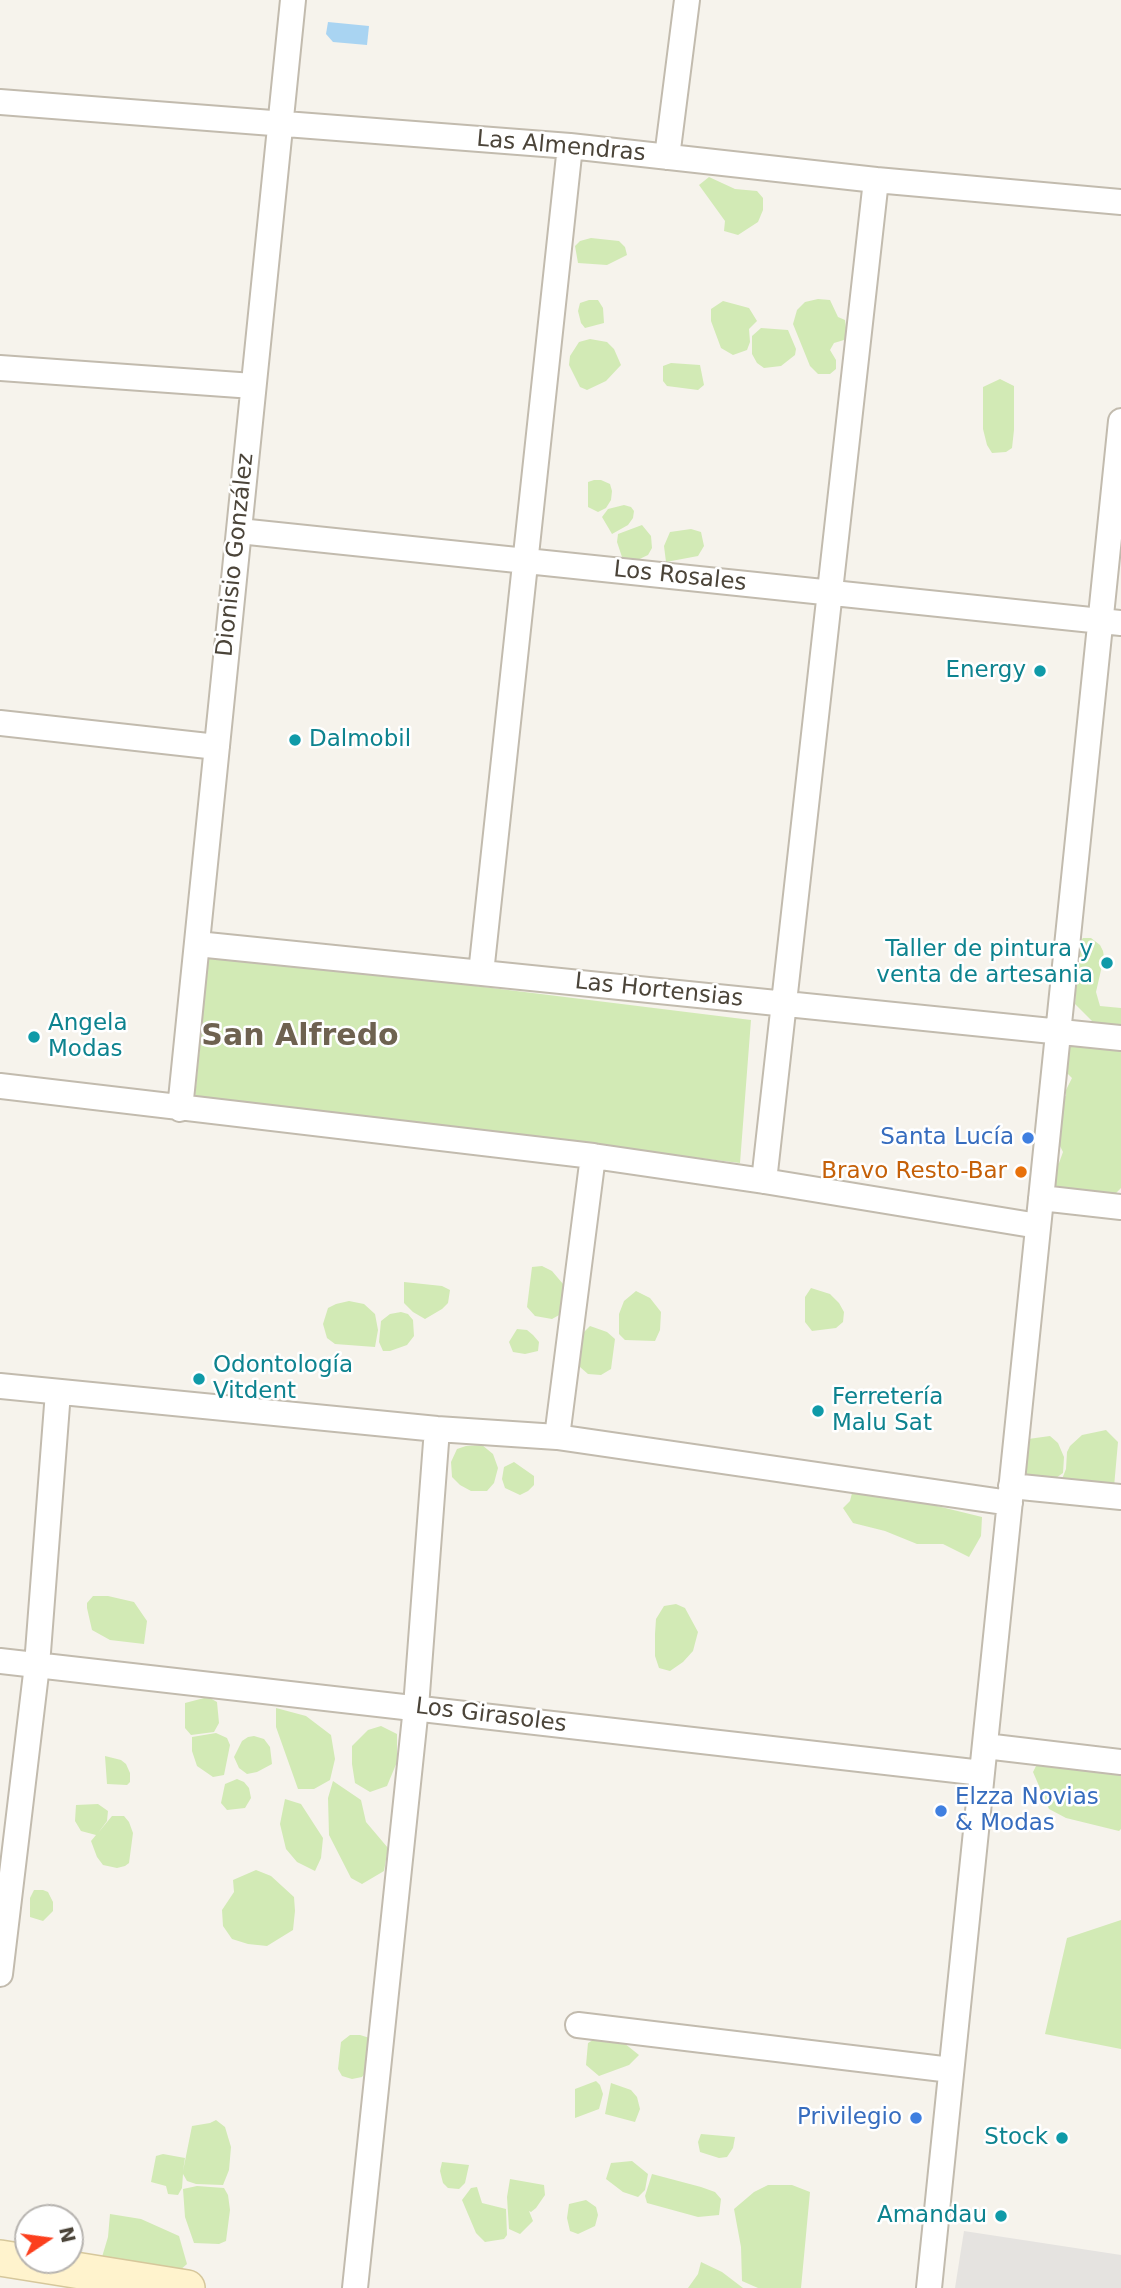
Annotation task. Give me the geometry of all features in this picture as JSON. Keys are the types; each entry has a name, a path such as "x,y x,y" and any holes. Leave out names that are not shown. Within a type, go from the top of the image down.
{"main road":[{"path":"0,2258 187,2288"}],"street":[{"name":"Dionisio González","path":"180,1109 293,0"},
{"path":"667,157 687,0"},
{"name":"Las Almendras","path":"0,102 569,146 876,180 1121,202"},
{"path":"481,973 569,146"},
{"path":"764,1181 876,180"},
{"path":"0,368 253,386"},
{"path":"929,2288 1058,1031 1111,622 1121,421"},
{"name":"Los Rosales","path":"239,531 1111,622"},
{"path":"0,723 217,747"},
{"name":"Las Hortensias","path":"197,944 1121,1038"},
{"path":"0,1086 593,1156 1038,1226"},
{"path":"557,1437 593,1156"},
{"path":"1041,1198 1121,1207"},
{"path":"0,1386 437,1429 557,1437 1010,1495 1121,1497"},
{"path":"0,1974 3,1920 37,1665 58,1392"},
{"path":"355,2288 416,1707 437,1429"},
{"name":"Los Girasoles","path":"0,1661 982,1773"},
{"path":"985,1746 1121,1762"},
{"path":"578,2025 951,2070"}],"green space":[{"path":"709,177 735,189 757,191 763,198 763,210 758,222 738,235 724,231 725,221 699,185"},
{"path":"591,238 619,241 625,247 627,255 607,265 578,263 575,246 580,241"},
{"path":"598,300 603,308 604,323 585,328 578,311 580,303"},
{"path":"830,300 838,317 845,320 847,335 844,340 834,343 830,350 836,360 836,369 830,374 818,374 810,366 793,324 797,310 805,302"},
{"path":"723,301 749,308 757,321 749,329 750,342 747,350 733,355 721,348 711,321 711,309"},
{"path":"761,328 788,330 796,349 795,355 781,366 764,368 757,363 752,354 752,336"},
{"path":"590,339 607,342 614,349 621,365 606,381 587,390 580,387 569,365 570,356 579,342"},
{"path":"671,363 700,365 704,385 698,390 667,386 663,381 663,366"},
{"path":"1000,379 1014,386 1014,430 1012,448 1006,452 992,453 983,429 983,387"},
{"path":"594,480 610,484 612,491 606,508 598,512 588,507 588,482"},
{"path":"624,505 634,511 633,518 628,525 612,534 602,517 608,509"},
{"path":"642,525 651,536 652,548 648,555 631,563 623,560 617,542 618,534"},
{"path":"691,529 701,532 704,546 698,556 666,562 664,546 670,532"},
{"path":"1083,938 1091,938 1103,951 1096,992 1100,1006 1121,1008 1121,1188 1114,1195 1058,1206 1051,1168 1059,1163 1063,1152 1059,1144 1062,1097 1066,1096 1072,1078 1066,1072 1060,1053 1090,1026 1092,1021 1075,1004 1073,948"},
{"path":"209,953 751,1020 740,1163 195,1097"},
{"path":"542,1266 552,1271 569,1291 561,1314 552,1319 535,1316 527,1307 532,1267"},
{"path":"404,1282 442,1286 450,1290 448,1303 425,1319 404,1303"},
{"path":"811,1288 830,1294 839,1303 844,1312 843,1322 836,1328 812,1331 805,1322 805,1297"},
{"path":"636,1291 650,1298 661,1312 660,1330 655,1341 625,1340 619,1334 619,1314 624,1301"},
{"path":"349,1301 364,1304 375,1314 378,1330 375,1347 335,1344 327,1338 323,1324 328,1308"},
{"path":"390,1314 408,1314 413,1320 414,1336 407,1345 383,1351 379,1342 381,1321"},
{"path":"590,1326 607,1332 615,1339 611,1369 601,1375 588,1374 580,1367 582,1334"},
{"path":"517,1329 527,1330 533,1335 539,1342 538,1351 525,1354 513,1352 509,1342"},
{"path":"1106,1430 1118,1442 1114,1487 1062,1479 1070,1446 1082,1435"},
{"path":"1050,1436 1058,1443 1064,1457 1063,1473 1056,1478 1016,1482 1021,1440"},
{"path":"482,1445 493,1454 498,1468 494,1483 487,1491 471,1491 452,1477 451,1462 457,1449"},
{"path":"514,1462 534,1476 534,1485 520,1495 505,1488 502,1479 504,1467"},
{"path":"852,1493 888,1494 982,1517 981,1536 969,1557 943,1544 917,1544 885,1531 853,1523 843,1508 850,1501"},
{"path":"93,1596 108,1596 134,1602 147,1621 144,1644 110,1640 92,1630 87,1603"},
{"path":"676,1604 685,1608 698,1632 693,1651 670,1671 659,1668 655,1656 656,1619 664,1606"},
{"path":"208,1697 217,1702 219,1723 214,1732 191,1735 185,1728 185,1703"},
{"path":"276,1708 306,1716 331,1735 335,1759 330,1780 314,1789 298,1789 276,1727"},
{"path":"381,1726 397,1734 397,1762 387,1786 370,1792 355,1783 352,1746 368,1730"},
{"path":"216,1733 227,1738 230,1745 224,1775 213,1777 197,1766 192,1751 192,1737"},
{"path":"254,1736 264,1739 270,1747 272,1764 247,1774 239,1768 234,1757 242,1741"},
{"path":"105,1756 126,1764 130,1773 130,1782 127,1785 107,1784"},
{"path":"1040,1758 1121,1767 1121,1829 1119,1831 1066,1818 1049,1809 1033,1772"},
{"path":"237,1779 249,1788 251,1798 245,1808 227,1810 221,1803 225,1784"},
{"path":"333,1781 361,1800 366,1822 388,1848 384,1871 362,1884 351,1878 329,1835 328,1798"},
{"path":"285,1799 301,1804 323,1838 321,1858 315,1871 297,1862 286,1849 280,1824"},
{"path":"98,1804 108,1811 107,1821 98,1833 112,1816 124,1816 129,1822 133,1833 129,1863 125,1866 117,1868 103,1865 91,1841 96,1835 81,1831 75,1821 76,1805"},
{"path":"256,1870 271,1876 294,1897 293,1930 267,1946 232,1939 223,1926 222,1910 234,1892 233,1880"},
{"path":"34,1890 48,1892 53,1902 53,1911 43,1921 30,1917 30,1898"},
{"path":"1121,1920 1121,2049 1045,2034 1067,1938"},
{"path":"350,2035 373,2039 370,2067 362,2077 352,2079 342,2076 338,2069 341,2042"},
{"path":"600,2036 619,2039 639,2055 629,2065 599,2076 586,2065 588,2043"},
{"path":"596,2081 603,2094 599,2109 575,2118 575,2089"},
{"path":"611,2083 631,2090 637,2097 640,2109 635,2122 605,2114"},
{"path":"216,2120 225,2127 231,2147 229,2170 223,2185 196,2184 187,2181 183,2174 182,2188 178,2195 168,2194 166,2186 151,2182 156,2156 163,2154 185,2158 183,2171 192,2126"},
{"path":"701,2134 735,2137 733,2148 727,2157 719,2158 700,2152 698,2142"},
{"path":"632,2161 648,2174 645,2190 638,2197 623,2192 606,2179 611,2163"},
{"path":"442,2162 469,2165 465,2183 459,2189 448,2188 443,2183 440,2171"},
{"path":"652,2174 715,2192 721,2199 719,2215 698,2217 647,2203 645,2196"},
{"path":"510,2179 544,2185 545,2195 536,2208 529,2211 533,2221 520,2234 509,2229 507,2197"},
{"path":"768,2185 792,2185 810,2192 801,2288 758,2288 742,2281 741,2247 734,2209 754,2192"},
{"path":"197,2186 224,2188 228,2195 230,2210 226,2241 219,2244 194,2243 185,2217 183,2189"},
{"path":"477,2187 482,2203 506,2209 507,2235 504,2239 485,2242 476,2233 462,2200 471,2188"},
{"path":"586,2200 596,2207 598,2215 595,2226 578,2234 570,2231 567,2218 569,2204"},
{"path":"110,2214 141,2219 179,2236 187,2264 171,2278 99,2267 108,2237"},
{"path":"701,2262 722,2272 743,2288 688,2288 698,2274"}],"shaded area":[{"path":"964,2231 1121,2255 1121,2288 955,2288"}],"water":[{"path":"328,22 369,26 367,45 333,42 326,34"}],"place":[{"name":"Energy","path":"1040,671"},
{"name":"Dalmobil","path":"295,740"},
{"name":"Taller de pintura y venta de artesania","path":"1107,963"},
{"name":"Angela Modas","path":"34,1037"},
{"name":"Santa Lucía","path":"1028,1138"},
{"name":"Bravo Resto-Bar","path":"1021,1172"},
{"name":"Odontología Vitdent","path":"199,1379"},
{"name":"Ferretería Malu Sat","path":"818,1411"},
{"name":"Elzza Novias & Modas","path":"941,1811"},
{"name":"Privilegio","path":"916,2118"},
{"name":"Stock","path":"1062,2138"},
{"name":"Amandau","path":"1001,2216"}],"district":[{"name":"San Alfredo","path":"300,1037"}]}
